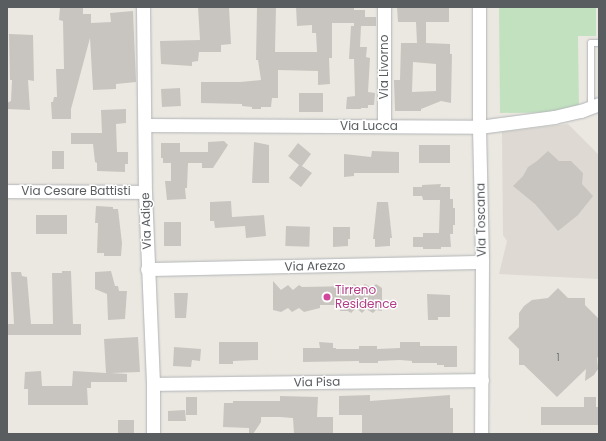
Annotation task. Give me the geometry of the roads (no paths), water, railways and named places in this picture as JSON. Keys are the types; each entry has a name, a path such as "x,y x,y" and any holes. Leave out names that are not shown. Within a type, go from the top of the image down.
{"street":[{"name":"Via Adige","path":"143,7 146,125 145,192 147,269 153,384 153,434"},
{"name":"Via Livorno","path":"384,7 384,126"},
{"name":"Via Toscana","path":"479,7 479,127 482,262 481,434"},
{"name":"Via Lucca","path":"146,125 479,127 554,117 595,106"},
{"name":"Via Cesare Battisti","path":"7,191 145,192"},
{"name":"Via Arezzo","path":"147,269 482,262"},
{"name":"Via Pisa","path":"153,384 482,380"}],"lane":[{"name":"Via Lucca","path":"595,106 591,43 599,43"}],"place":[{"name":"Tirreno Residence","path":"327,297"}]}
